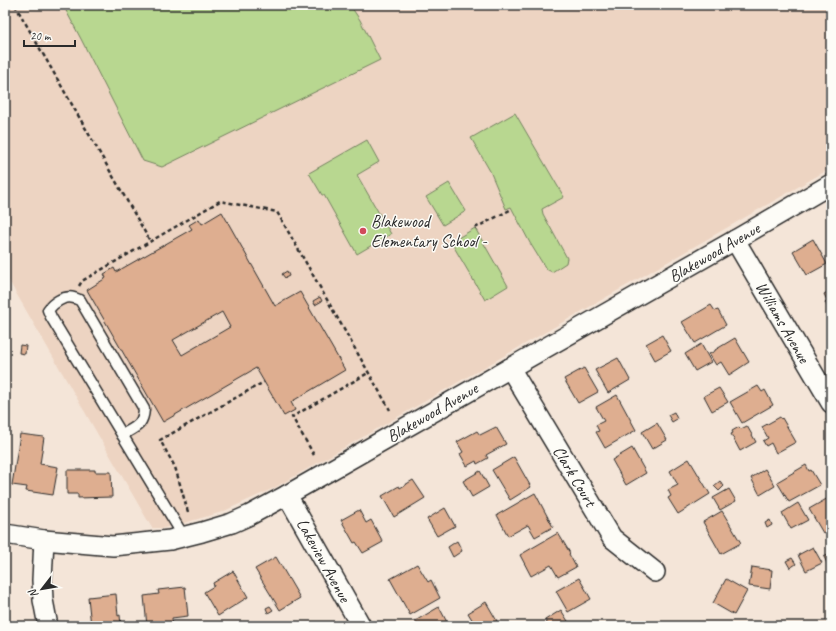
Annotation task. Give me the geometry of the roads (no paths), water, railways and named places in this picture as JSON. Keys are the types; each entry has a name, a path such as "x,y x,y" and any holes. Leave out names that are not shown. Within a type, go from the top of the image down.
{"street":[{"name":"Blakewood Avenue","path":"5,534 44,540 113,546 170,540 184,537 250,515 831,184"},
{"name":"Williams Avenue","path":"735,240 831,403"},
{"name":"Clark Court","path":"510,368 612,538 655,572"},
{"name":"Lakeview Avenue","path":"287,495 361,626"},
{"path":"44,540 42,580 43,600 48,626"}],"lane":[{"path":"122,435 138,425 143,418 144,409 80,300 65,298 48,310 50,317 184,537"}],"place":[{"name":"Blakewood Elementary School -","path":"363,231"}]}
